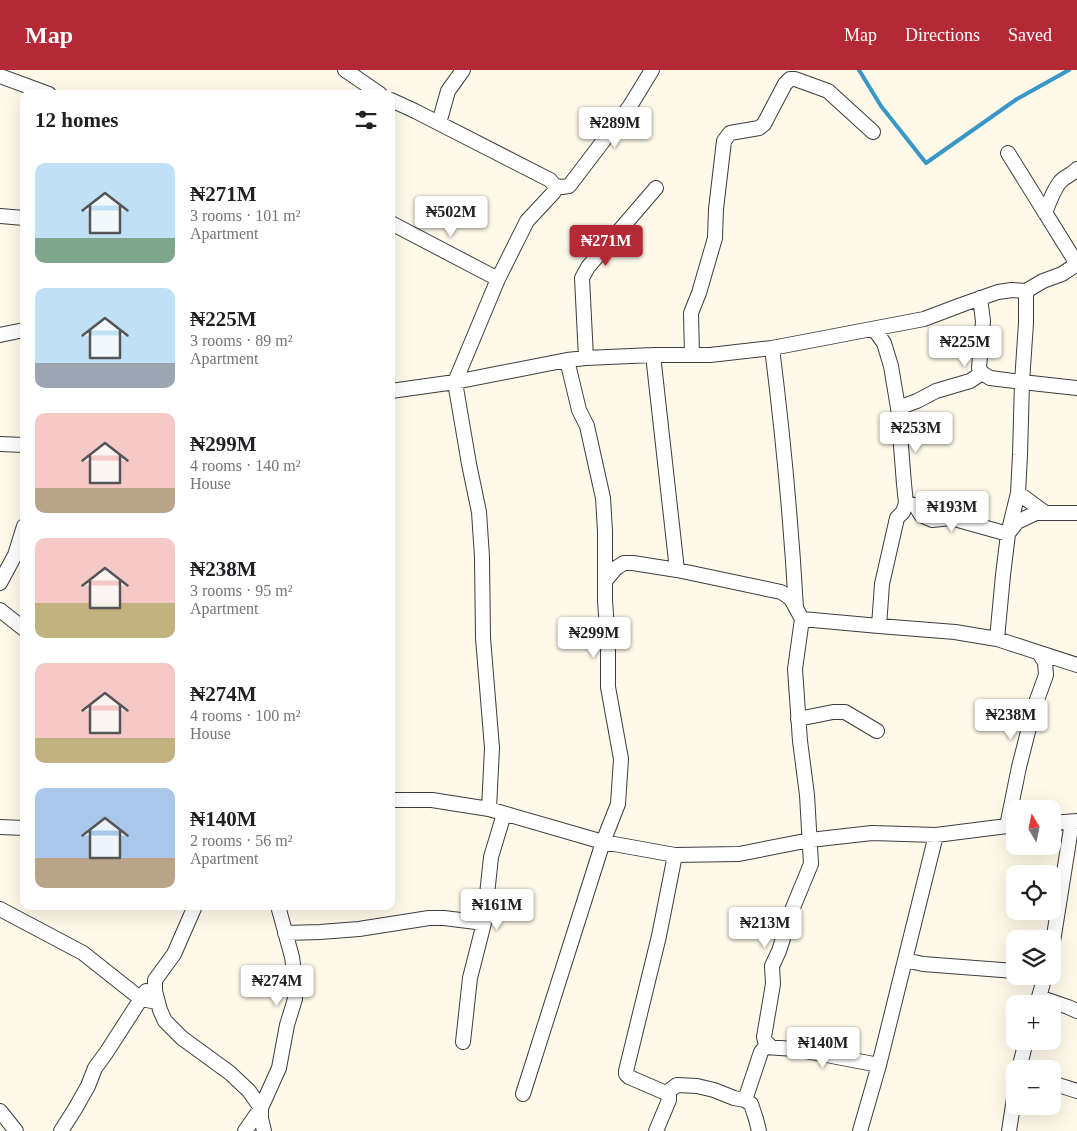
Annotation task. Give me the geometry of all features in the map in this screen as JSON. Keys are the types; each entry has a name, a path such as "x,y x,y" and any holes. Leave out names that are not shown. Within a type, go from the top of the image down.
{"street":[{"path":"346,70 374,90"},
{"path":"439,123 448,91 463,70"},
{"path":"395,102 550,180 555,186 562,187 569,186 630,106 652,70"},
{"path":"0,76 37,90"},
{"path":"692,355 691,313 699,293 715,238 716,209 724,141 730,133 759,128 764,124 785,84 795,79 828,91 873,132"},
{"path":"395,390 455,382 567,360 653,355 710,355 772,348 924,319 998,292 1026,290 1062,274 1077,264 1008,153"},
{"path":"1045,213 1060,181 1074,173 1077,169"},
{"path":"489,810 492,748 483,638 482,557 479,512 455,382 498,279 527,221 554,192 555,186"},
{"path":"586,358 582,278 588,267 656,188"},
{"path":"0,216 20,218"},
{"path":"395,225 498,279"},
{"path":"997,639 1008,534 1018,493 1026,290"},
{"path":"980,298 984,321 979,368 982,373 990,378 1077,388"},
{"path":"874,329 884,343 891,366 898,408 906,503 903,512 896,518 882,584 879,626"},
{"path":"0,335 20,331"},
{"path":"770,1047 764,1037 773,984 772,966 811,864 807,795 800,741 795,669 799,614 791,519 772,348"},
{"path":"653,355 677,570"},
{"path":"523,1094 603,842 618,804 621,759 608,687 603,498 587,426 579,410 567,360"},
{"path":"898,408 917,402 936,392 970,381 982,373"},
{"path":"0,444 20,445"},
{"path":"1018,493 1044,512"},
{"path":"906,503 915,505 922,515 932,520 951,518 1008,534"},
{"path":"1008,534 1017,522 1036,513 1077,513"},
{"path":"0,583 19,557"},
{"path":"605,581 616,568 624,563 677,570 781,592 791,599 799,614"},
{"path":"0,610 20,626"},
{"path":"799,614 879,626 955,632 997,639 1077,665"},
{"path":"1015,800 1019,768 1032,717 1046,675 1045,662 1039,653"},
{"path":"798,719 833,712 845,712 877,731"},
{"path":"395,800 432,800 489,810 603,842 675,855 739,854 810,840 872,833 936,835 1006,827"},
{"path":"463,1042 470,978 484,923 491,857 504,814"},
{"path":"1055,930 1075,822 1061,823"},
{"path":"0,827 20,828"},
{"path":"860,1131 879,1065 936,835"},
{"path":"656,1131 669,1100 668,1095 629,1077 626,1071 659,936 675,855"},
{"path":"0,909 83,953 141,999 157,1002"},
{"path":"60,1131 88,1086 95,1068 147,989 156,980 174,954 193,910"},
{"path":"245,1131 261,1108 279,1068 287,1025 295,999 292,957 279,910"},
{"path":"285,933 359,929 429,918 484,923"},
{"path":"905,960 923,964 1006,970"},
{"path":"156,980 157,1002 165,1021 182,1038 230,1073 249,1091 261,1108 264,1131"},
{"path":"1061,1006 1077,1011"},
{"path":"745,1100 761,1052 765,1047 795,1049 879,1065"},
{"path":"666,1093 677,1085 696,1086 745,1100 751,1104 759,1131"},
{"path":"1061,1086 1077,1092"},
{"path":"0,1111 16,1131"},
{"path":"1009,1131 1011,1115"}],"waterway":[{"path":"859,70 881,106 926,163 1017,99 1069,70"}]}
